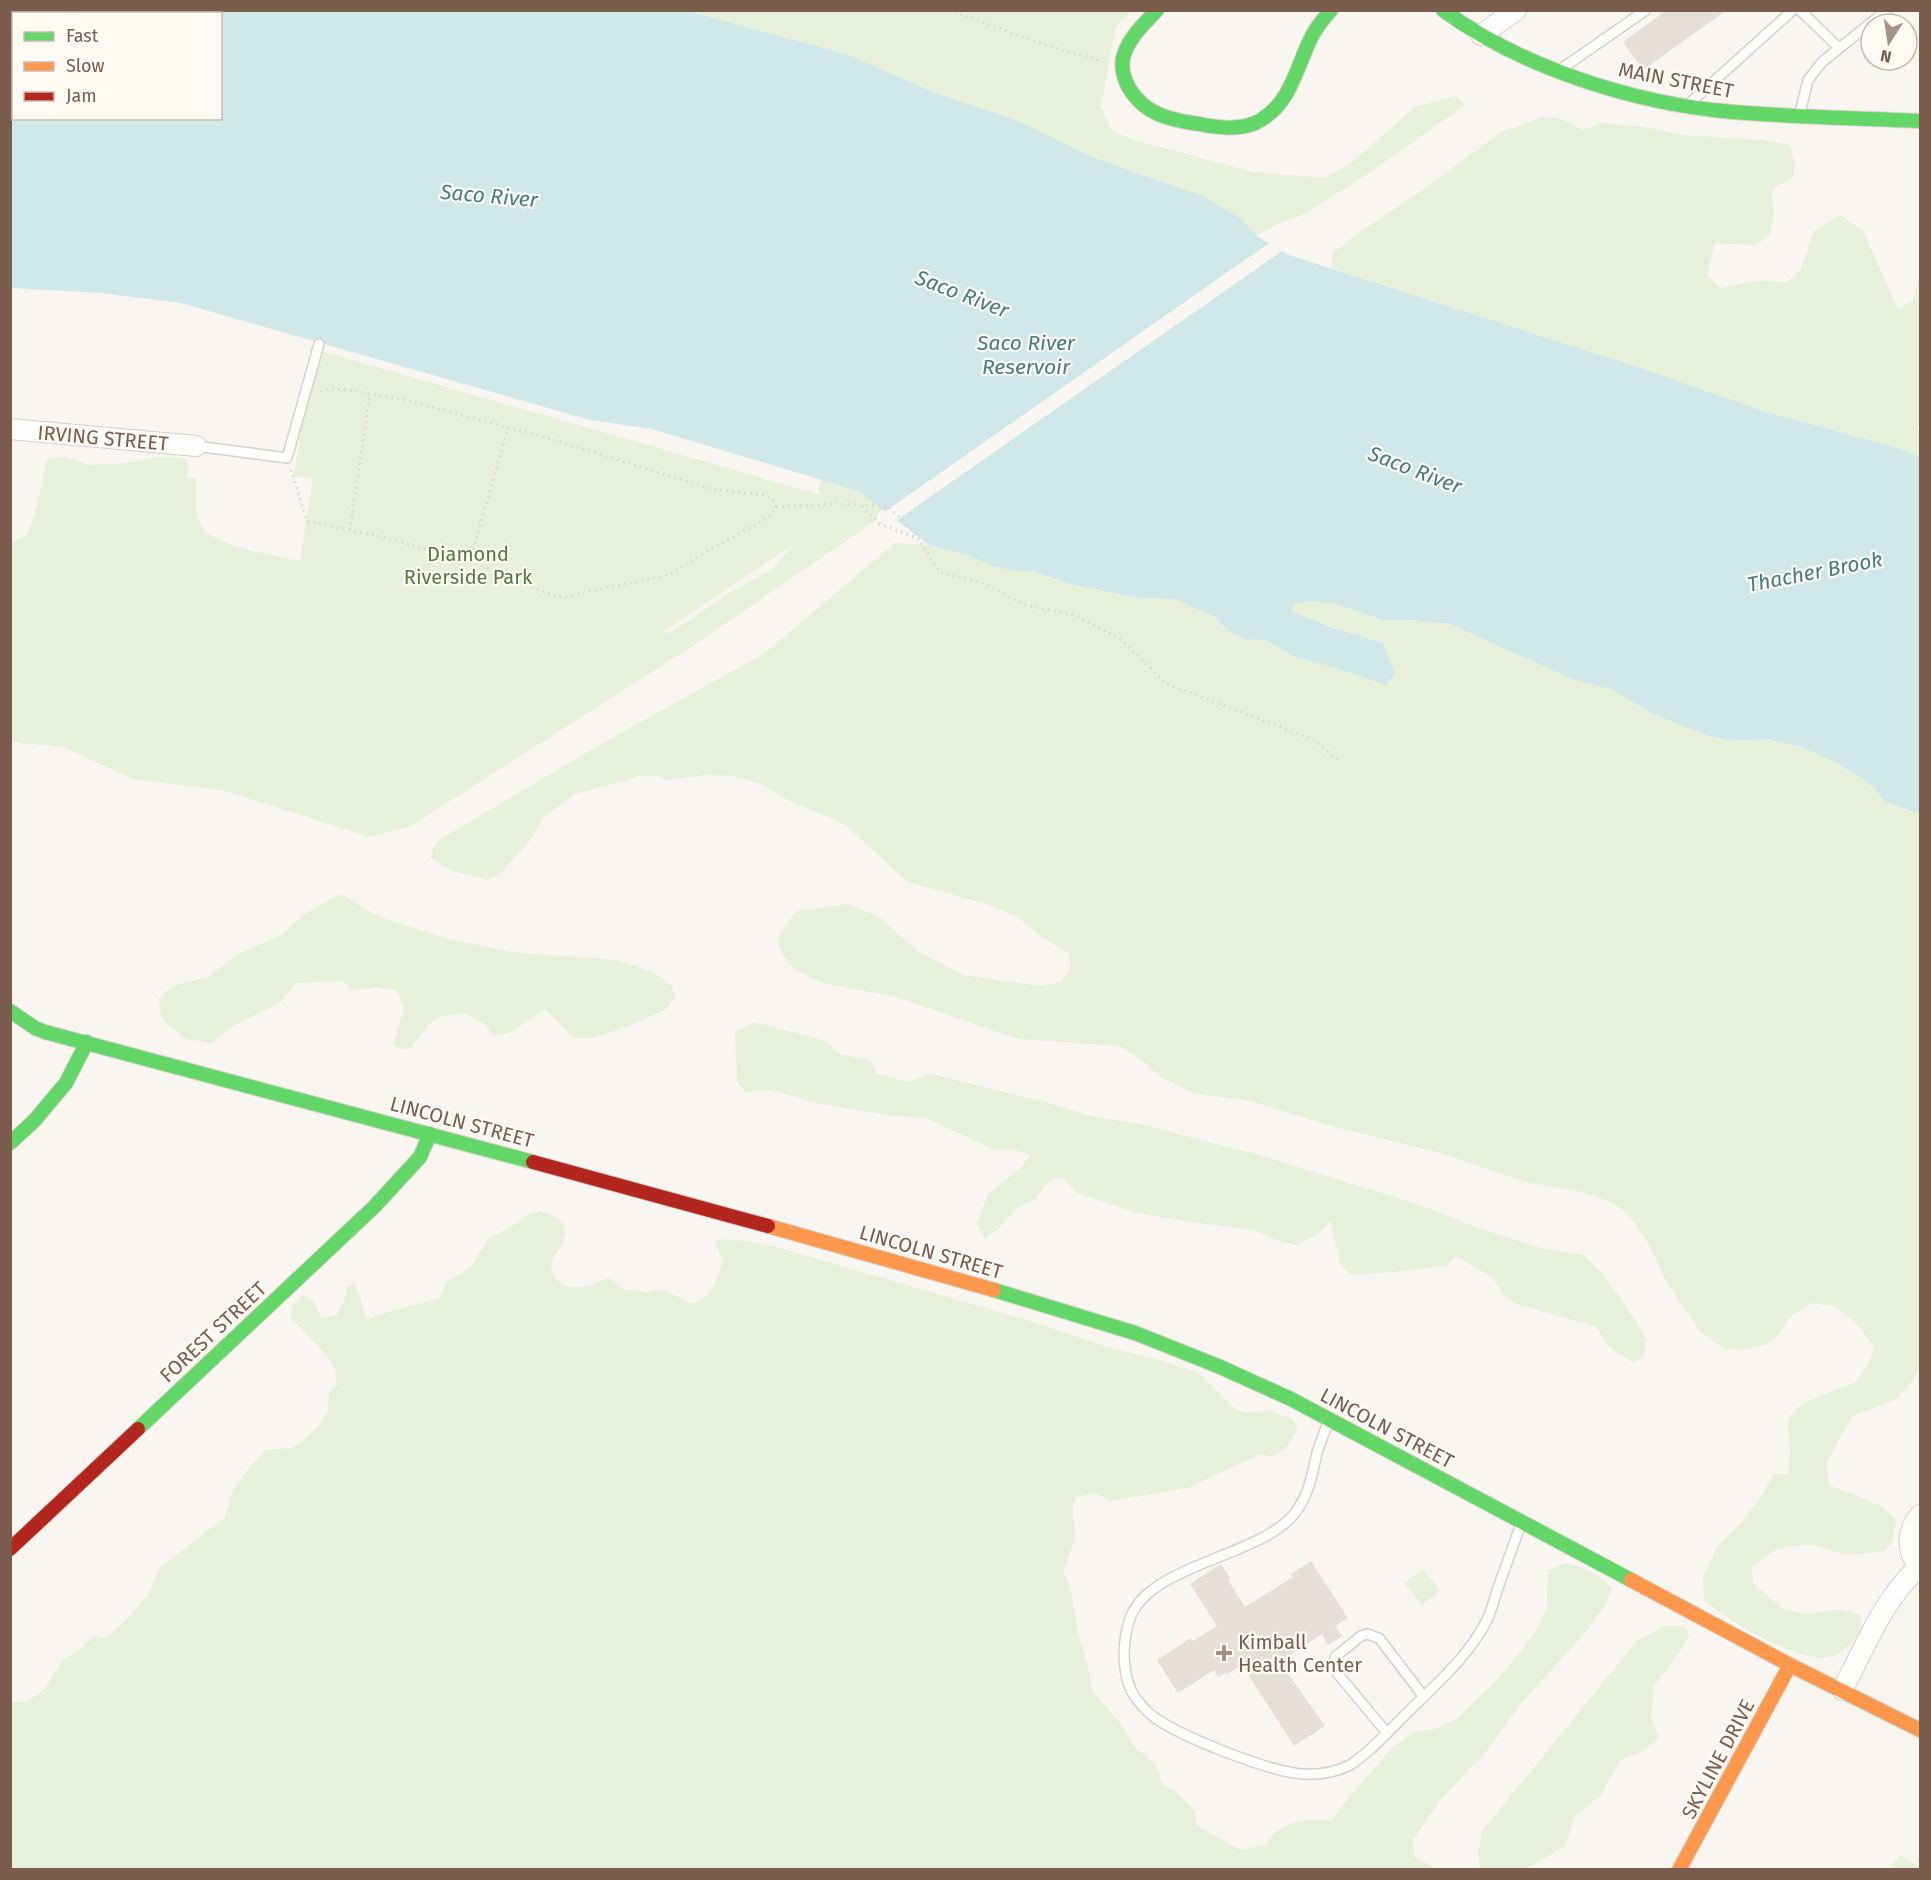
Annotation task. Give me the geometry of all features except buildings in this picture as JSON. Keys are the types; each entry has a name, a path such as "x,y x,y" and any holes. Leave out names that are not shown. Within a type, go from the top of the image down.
{"street":[{"path":"1157,10 1128,46 1122,67 1131,90 1138,100 1156,114 1209,126 1229,128 1248,126 1265,118 1280,103 1296,73 1313,32 1320,20 1331,10"},
{"name":"MAIN STREET","path":"1443,10 1481,35 1519,55 1558,71 1641,97 1731,112 1920,121"},
{"path":"1481,35 1516,10"},
{"name":"IRVING STREET","path":"10,429 196,446"},
{"name":"LINCOLN STREET","path":"10,1011 35,1028 884,1258 1135,1333 1208,1361 1329,1419 1790,1665 1920,1730"},
{"path":"10,1143 34,1121 66,1083 87,1042"},
{"name":"FOREST STREET","path":"10,1549 374,1207 420,1158 430,1134"},
{"path":"1842,1690 1893,1595 1904,1580 1920,1567 1912,1557 1909,1546 1910,1533 1914,1522 1920,1515"},
{"name":"SKYLINE DRIVE","path":"1679,1869 1790,1665"}],"lane":[{"path":"1558,71 1646,10"},
{"path":"1686,106 1793,10"},
{"path":"1800,10 1839,48"},
{"path":"1800,115 1808,80 1822,62 1887,10"},
{"path":"196,446 287,458 319,344"},
{"path":"1329,1419 1311,1482 1295,1513 1283,1526 1172,1578 1133,1609 1125,1636 1124,1657 1127,1676 1130,1688 1140,1703 1160,1721 1206,1744 1278,1770 1304,1774 1326,1773 1349,1765 1387,1733 1465,1653 1488,1619 1521,1522"},
{"path":"1387,1733 1338,1674 1335,1668 1335,1657 1361,1636 1367,1634 1380,1638 1424,1697"}],"path":[{"path":"950,10 1048,46 1122,67"},
{"path":"302,404 326,389 349,390 410,401 544,437 712,489 764,495 773,500 776,507"},
{"path":"350,530 370,394"},
{"path":"470,561 508,428"},
{"path":"287,458 307,521 378,536 470,561 555,597 566,597 669,575 771,516 776,507"},
{"path":"776,507 837,504 888,506 918,538 940,572 988,585 1024,606 1075,615 1123,641 1167,684 1313,739 1339,762"},
{"path":"861,505 880,524 918,538"}],"green space":[{"path":"688,11 1132,11 1116,26 1101,106 1112,131 1134,140 1253,172 1325,178 1350,164 1415,107 1455,96 1465,105 1372,171 1306,213 1274,226 1257,236 1240,218 1203,196 1094,158 1016,120 933,92 849,55"},
{"path":"1543,117 1561,119 1583,130 1601,123 1645,127 1682,135 1762,140 1790,145 1795,163 1794,177 1777,186 1772,192 1774,216 1769,236 1756,245 1715,243 1707,275 1721,288 1756,281 1787,282 1801,269 1814,231 1840,215 1863,231 1898,309 1913,300 1920,274 1920,417 1918,429 1920,429 1920,457 1897,448 1760,410 1644,369 1331,268 1333,253 1350,239 1427,187 1501,132"},
{"name":"Diamond Riverside Park","path":"321,351 821,495 818,489 823,473 888,501 872,523 688,649 409,827 369,837 226,791 133,779 63,747 20,743 11,739 11,543 27,535 38,502 47,459 65,457 90,465 129,463 157,457 185,458 189,468 186,477 196,478 198,517 203,528 210,535 248,550 300,561 313,478 294,476 303,416","holes":["794,544 771,570 731,592 670,633 663,632"]},
{"path":"895,543 929,545 970,556 992,566 1014,571 1032,571 1073,585 1139,598 1174,599 1213,616 1230,632 1245,639 1266,641 1295,657 1386,685 1383,643 1330,627 1292,611 1294,604 1310,601 1334,603 1382,620 1450,624 1572,679 1613,690 1653,714 1709,735 1734,741 1765,739 1798,746 1836,762 1871,785 1886,802 1920,814 1920,1367 1912,1381 1895,1400 1852,1416 1826,1464 1829,1485 1881,1506 1896,1520 1893,1541 1885,1551 1846,1555 1813,1545 1792,1546 1773,1551 1752,1567 1753,1583 1783,1609 1808,1614 1840,1609 1860,1615 1863,1632 1848,1646 1830,1657 1817,1657 1800,1654 1764,1639 1704,1600 1703,1578 1717,1547 1741,1523 1774,1474 1788,1474 1790,1450 1788,1424 1791,1414 1804,1403 1856,1382 1869,1363 1874,1347 1857,1324 1835,1306 1811,1303 1789,1318 1779,1334 1766,1345 1742,1350 1723,1348 1700,1331 1667,1283 1649,1245 1631,1218 1614,1203 1583,1192 1525,1182 1441,1153 1338,1128 1247,1100 1196,1094 1162,1078 1140,1059 1119,1046 1018,1039 899,998 823,983 795,970 782,954 777,938 796,911 848,904 881,918 916,950 964,975 1041,986 1061,982 1071,966 1069,953 1042,937 1016,916 983,903 908,882 844,824 788,800 761,784 732,776 706,775 667,780 658,776 638,776 575,794 545,816 529,842 498,876 487,880 455,872 430,857 434,847 442,838 610,739 765,653"},
{"path":"339,894 383,918 445,938 511,952 617,960 653,972 671,985 676,998 666,1009 636,1023 593,1038 574,1038 545,1009 510,1033 493,1036 486,1025 466,1013 440,1016 429,1024 411,1048 402,1050 393,1045 404,1009 397,991 377,987 353,990 343,981 296,983 280,1003 231,1027 212,1043 186,1039 162,1019 158,999 173,986 208,977 238,954 282,935 303,915"},
{"path":"754,1022 826,1041 840,1054 871,1061 876,1073 908,1082 931,1074 1046,1102 1091,1116 1139,1124 1256,1154 1423,1206 1478,1228 1545,1249 1584,1255 1619,1296 1647,1339 1644,1355 1635,1363 1611,1349 1596,1327 1517,1304 1504,1296 1492,1277 1456,1256 1446,1266 1350,1275 1340,1263 1330,1221 1317,1235 1296,1245 1253,1230 1134,1212 1077,1193 1062,1177 1046,1183 1037,1198 1017,1208 999,1228 984,1239 977,1224 988,1194 1019,1169 1031,1155 1012,1149 995,1150 926,1118 891,1116 817,1103 771,1090 745,1092 737,1082 735,1032"},
{"path":"540,1211 557,1218 564,1226 563,1241 551,1267 559,1282 570,1287 583,1286 609,1278 623,1289 648,1292 656,1289 692,1304 706,1296 720,1272 723,1257 718,1251 715,1240 750,1242 783,1249 1027,1320 1104,1346 1199,1373 1236,1410 1251,1413 1268,1410 1292,1419 1298,1429 1285,1449 1272,1457 1261,1454 1188,1488 1111,1501 1095,1493 1076,1497 1073,1509 1074,1539 1063,1571 1070,1586 1092,1691 1120,1723 1135,1747 1156,1765 1163,1785 1176,1792 1195,1812 1196,1825 1241,1850 1267,1844 1279,1830 1295,1822 1332,1820 1390,1750 1413,1732 1435,1729 1457,1719 1498,1679 1534,1635 1547,1608 1548,1571 1568,1564 1589,1571 1612,1588 1607,1602 1585,1633 1521,1703 1489,1748 1440,1800 1413,1840 1415,1857 1433,1869 11,1869 10,1702 27,1702 45,1689 62,1660 81,1649 94,1636 107,1638 148,1595 160,1568 225,1517 233,1490 265,1450 292,1448 320,1425 328,1410 329,1392 337,1386 335,1370 328,1357 291,1318 292,1306 303,1295 314,1302 321,1318 336,1316 344,1302 347,1287 354,1283 368,1319 439,1298 446,1282 470,1268 489,1238 510,1228 525,1216"},
{"path":"1423,1569 1440,1591 1422,1605 1404,1583"},
{"path":"1665,1626 1684,1626 1689,1635 1681,1650 1654,1686 1651,1716 1659,1738 1641,1752 1620,1760 1601,1795 1575,1816 1565,1846 1526,1869 1480,1869 1478,1854 1482,1831 1637,1641"},
{"path":"1900,1855 1920,1867 1920,1869 1889,1869"}],"water":[{"name":"Saco River Reservoir","path":"10,11 688,11 849,55 933,92 1016,120 1094,158 1203,196 1240,218 1257,236 1289,255 1644,369 1760,410 1897,448 1920,457 1920,814 1886,802 1871,785 1836,762 1798,746 1765,739 1734,741 1709,736 1653,714 1613,690 1572,679 1450,624 1382,620 1334,603 1310,601 1294,604 1292,611 1330,627 1383,643 1395,674 1386,685 1295,657 1267,641 1245,639 1230,632 1213,616 1174,599 1139,598 1073,585 1032,571 1014,571 992,566 970,556 929,545 858,491 652,429 590,420 181,303 102,293 11,288"}],"pier":[{"path":"1272,241 1285,249 894,522 883,513"}],"traffic: fast":[{"path":"1157,10 1137,32 1125,51 1123,70 1129,88 1135,97 1159,115 1215,127 1231,128 1247,126 1261,120 1280,103 1287,93 1314,32 1331,10"},
{"path":"1443,10 1474,31 1544,66 1619,92 1696,108 1733,112 1920,121"},
{"path":"10,1011 45,1032 533,1162"},
{"path":"10,1143 34,1121 66,1083 87,1042"},
{"path":"138,1429 374,1207 420,1157 430,1134"},
{"path":"994,1290 1135,1333 1218,1366 1291,1399 1631,1580"}],"traffic: slow":[{"path":"768,1226 994,1290"},
{"path":"1631,1580 1790,1665 1920,1730"},
{"path":"1679,1870 1790,1665"}],"traffic: jam":[{"path":"533,1162 768,1226"},
{"path":"10,1549 138,1429"}],"place":[{"name":"Kimball Health Center","path":"1224,1653"}],"water label":[{"name":"Saco River","path":"489,196"},
{"name":"Saco River","path":"962,294"},
{"name":"Saco River","path":"1415,470"},
{"name":"Thacher Brook","path":"1815,572"}]}
